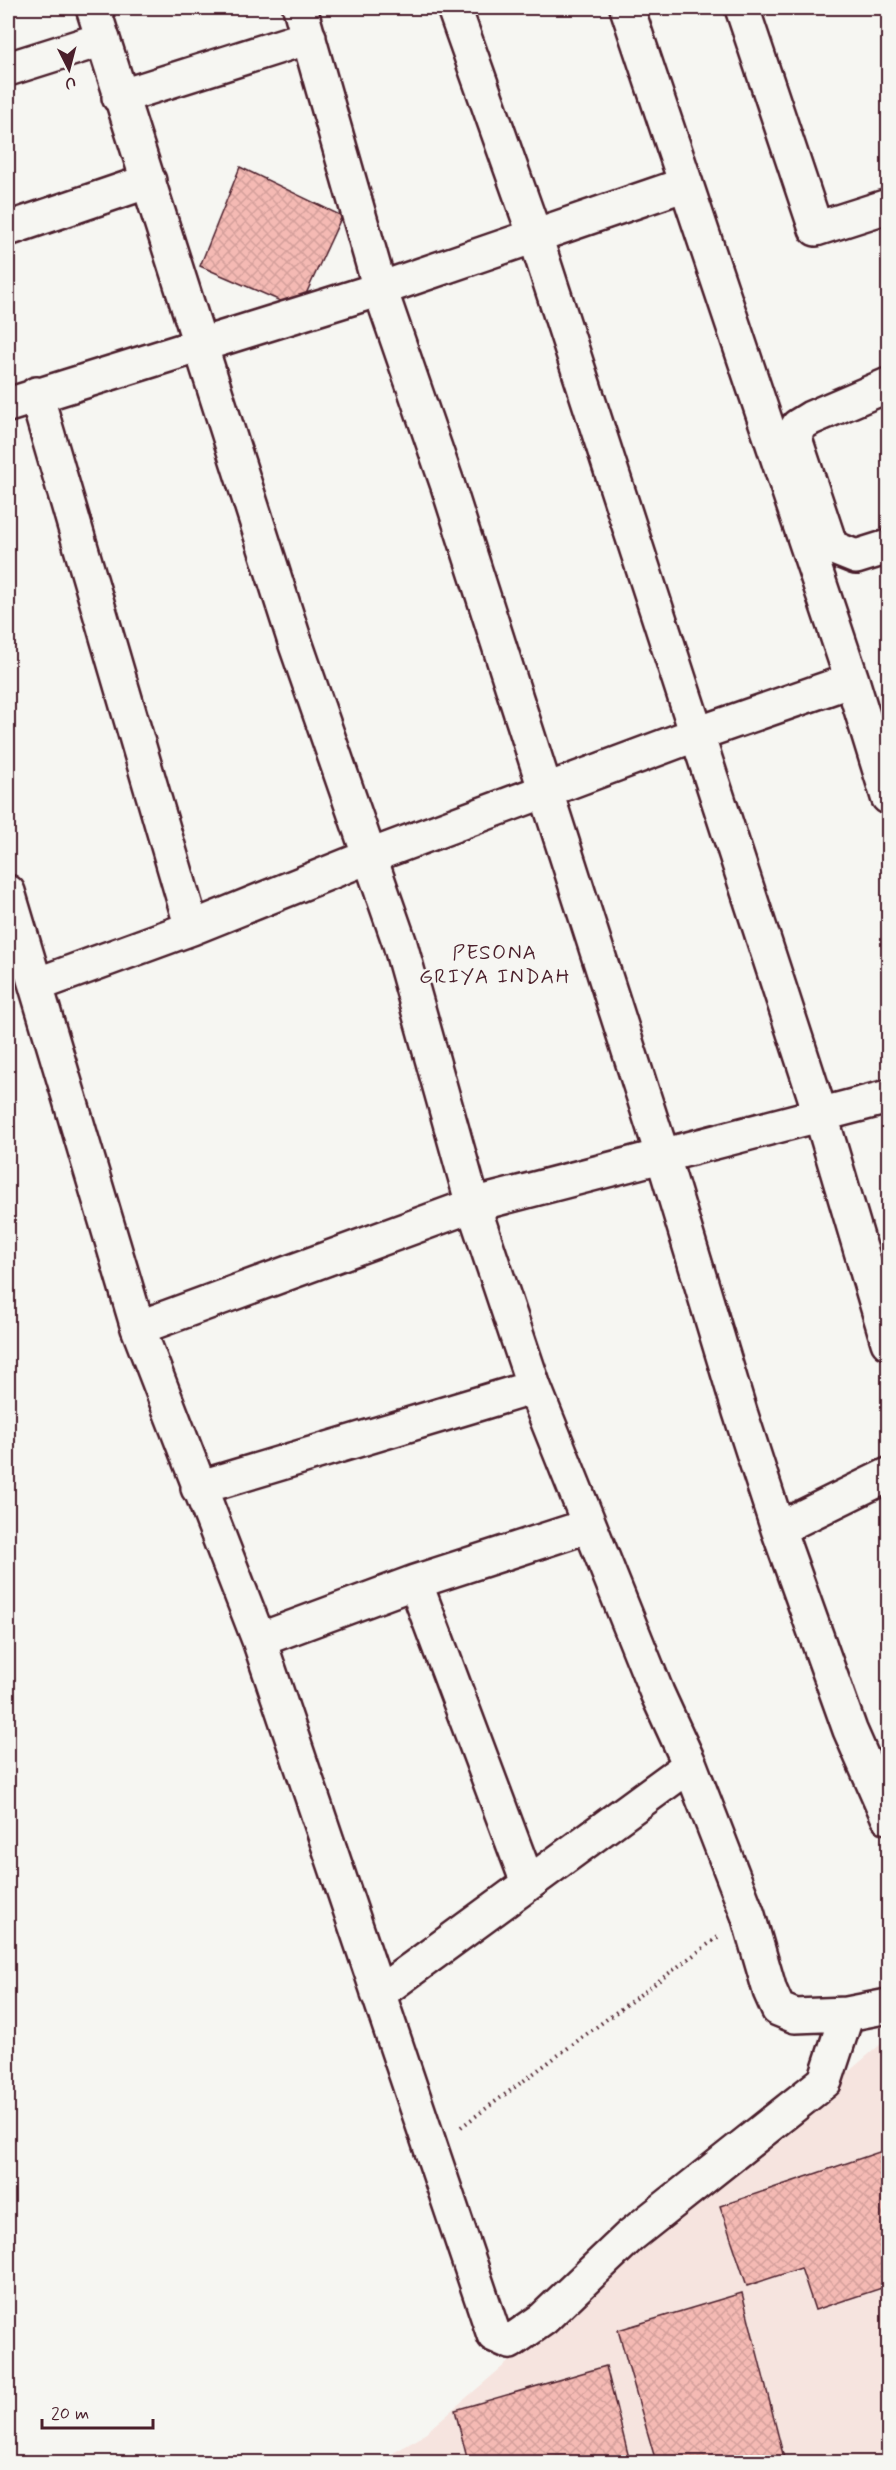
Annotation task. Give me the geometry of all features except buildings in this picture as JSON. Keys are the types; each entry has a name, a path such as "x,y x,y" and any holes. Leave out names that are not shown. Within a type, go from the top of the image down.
{"street":[{"path":"93,8 119,97 149,181 295,642 400,944 473,1205 534,1387 588,1526 690,1765 748,1915 757,1952 778,2009 795,2016 848,2014 888,2006"},
{"path":"453,8 536,236 821,1116 888,1342"},
{"path":"627,8 852,680 888,797"},
{"path":"742,8 816,229 888,206"},
{"path":"119,97 304,22 380,289 447,483 546,791 663,1157 778,1529 850,1730 888,1817"},
{"path":"8,69 103,39"},
{"path":"8,229 149,181"},
{"path":"192,928 22,400 380,289 686,184"},
{"path":"888,385 811,417 798,426 795,439 831,547 856,557 888,547"},
{"path":"36,985 192,928 368,857 697,734 852,680"},
{"path":"8,892 138,1328 198,1488 259,1640 494,2335 510,2342 543,2319 630,2236 825,2081 848,2014"},
{"path":"138,1328 473,1205 888,1097"},
{"path":"198,1488 534,1387"},
{"path":"778,1529 888,1475"},
{"path":"259,1640 415,1582 588,1526"},
{"path":"415,1582 528,1883"},
{"path":"378,1994 690,1765"}],"path":[{"path":"432,2149 748,1915"}],"shaded area":[{"path":"888,2038 888,2462 377,2462 418,2439"}],"district":[{"name":"PESONA GRIYA INDAH","path":"495,964"}]}
